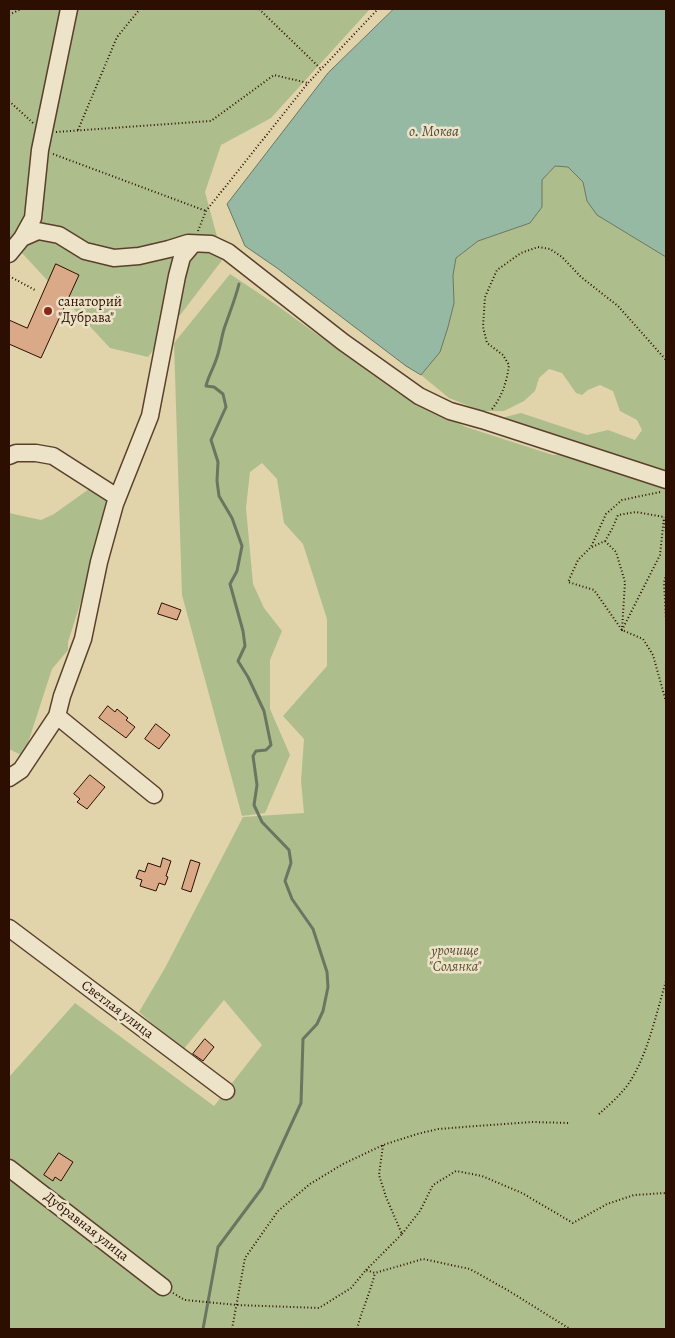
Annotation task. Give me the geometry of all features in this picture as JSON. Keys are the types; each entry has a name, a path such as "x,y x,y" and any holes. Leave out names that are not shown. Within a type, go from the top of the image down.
{"street":[{"path":"9,254 22,238 33,218 40,150 69,9"},
{"path":"22,238 38,231 59,235 86,251 114,258 139,256 188,243 211,244 228,252 343,342 419,396 450,411 666,480"},
{"path":"9,778 21,770 57,716 62,696 83,639 99,562 116,501 150,416 182,257 193,244"},
{"path":"9,456 16,453 36,453 53,456 116,501"},
{"path":"57,716 154,795"},
{"name":"Светлая улица","path":"9,928 226,1091"},
{"name":"Дубравная улица","path":"9,1168 163,1287"}],"path":[{"path":"12,9 13,13"},
{"path":"9,15 21,9"},
{"path":"77,131 117,37 140,9"},
{"path":"259,9 321,69"},
{"path":"193,244 206,211 308,83 378,9"},
{"path":"9,101 44,133 211,120 274,75 308,83"},
{"path":"40,150 206,211"},
{"path":"482,420 497,403 507,379 509,365 503,355 487,343 484,327 485,297 497,270 521,253 538,247 550,249 562,257 581,277 618,306 666,360"},
{"path":"9,276 35,290"},
{"path":"591,547 606,514 622,500 666,491"},
{"path":"664,518 636,512 618,514 612,529 604,541 591,547 578,560 568,582 594,590 622,630 642,639 653,655 666,702"},
{"path":"622,630 660,555 664,518"},
{"path":"664,518 666,532"},
{"path":"604,541 616,552 626,582 622,630"},
{"path":"666,574 666,620"},
{"path":"599,1114 612,1102 630,1080 646,1048 666,981"},
{"path":"232,1329 245,1258 278,1211 310,1184 343,1164 383,1145 438,1129 532,1122 569,1123"},
{"path":"383,1145 379,1174 386,1197 402,1234"},
{"path":"163,1287 185,1300 237,1306 319,1308 351,1288 402,1234 420,1211 433,1185 456,1171 482,1176 522,1193 573,1223 607,1204 634,1195 666,1193"},
{"path":"366,1270 375,1273 423,1260 470,1270 509,1291 570,1329"},
{"path":"357,1329 370,1295 375,1273"}],"green space":[{"path":"9,9 370,9 271,118 221,145 205,192 223,259 148,357 110,348 9,239"},
{"name":"урочище \"Солянка\"","path":"555,166 568,167 583,182 587,201 597,215 666,257 666,1329 9,1329 9,1077 75,1003 214,1106 262,1045 224,1000 183,1050 139,1012 165,968 243,817 304,813 301,781 304,739 283,716 327,666 327,619 303,544 284,523 277,479 262,463 250,472 246,508 253,584 264,608 282,631 270,660 270,709 290,755 265,813 242,816 182,595 174,343 230,274 275,304 401,395 466,427 553,455 595,452 506,422 505,417 521,413 587,435 608,430 635,440 642,430 637,420 620,411 613,391 600,385 582,395 576,393 562,373 549,369 539,378 535,391 524,401 504,411 481,411 449,398 421,375 440,352 448,327 454,303 453,275 456,258 478,241 530,223 542,207 542,180"},
{"path":"89,489 103,492 113,501 68,642 68,650 52,669 26,749 21,755 9,749 9,513 41,520 54,514"}],"water":[{"name":"о. Моква","path":"394,9 666,9 666,257 597,215 587,201 583,182 568,167 555,166 542,180 542,207 530,223 478,241 456,258 453,275 454,303 448,327 440,352 421,375 406,366 245,246 227,204 328,73"}],"building":[{"name":"санаторий \"Дубрава\"","path":"56,264 79,275 41,358 9,344 9,320 27,328"},
{"path":"162,603 181,610 177,620 158,614"},
{"path":"108,706 115,712 117,709 135,727 126,738 99,718"},
{"path":"156,724 170,735 159,749 145,739"},
{"path":"90,775 105,787 87,809 77,802 80,799 74,794"},
{"path":"163,858 171,861 165,885 159,883 156,891 140,886 142,880 136,878 139,870 145,872 148,863 160,867"},
{"path":"191,860 200,863 191,892 182,889"},
{"path":"205,1039 214,1047 203,1061 193,1054"},
{"path":"59,1153 73,1162 61,1181 55,1177 53,1181 44,1175"}],"waterway":[{"path":"203,1329 218,1247 262,1188 301,1103 303,1039 317,1024 323,1011 328,987 327,972 313,929 292,899 285,881 291,863 289,850 262,822 254,805 257,785 253,756 256,751 266,750 271,745 264,711 238,661 245,646 243,631 230,584 237,571 242,546 232,518 219,496 217,481 218,462 211,440 226,407 223,394 214,387 206,386 239,284"}],"place":[{"name":"санаторий \"Дубрава\"","path":"48,311"}]}
